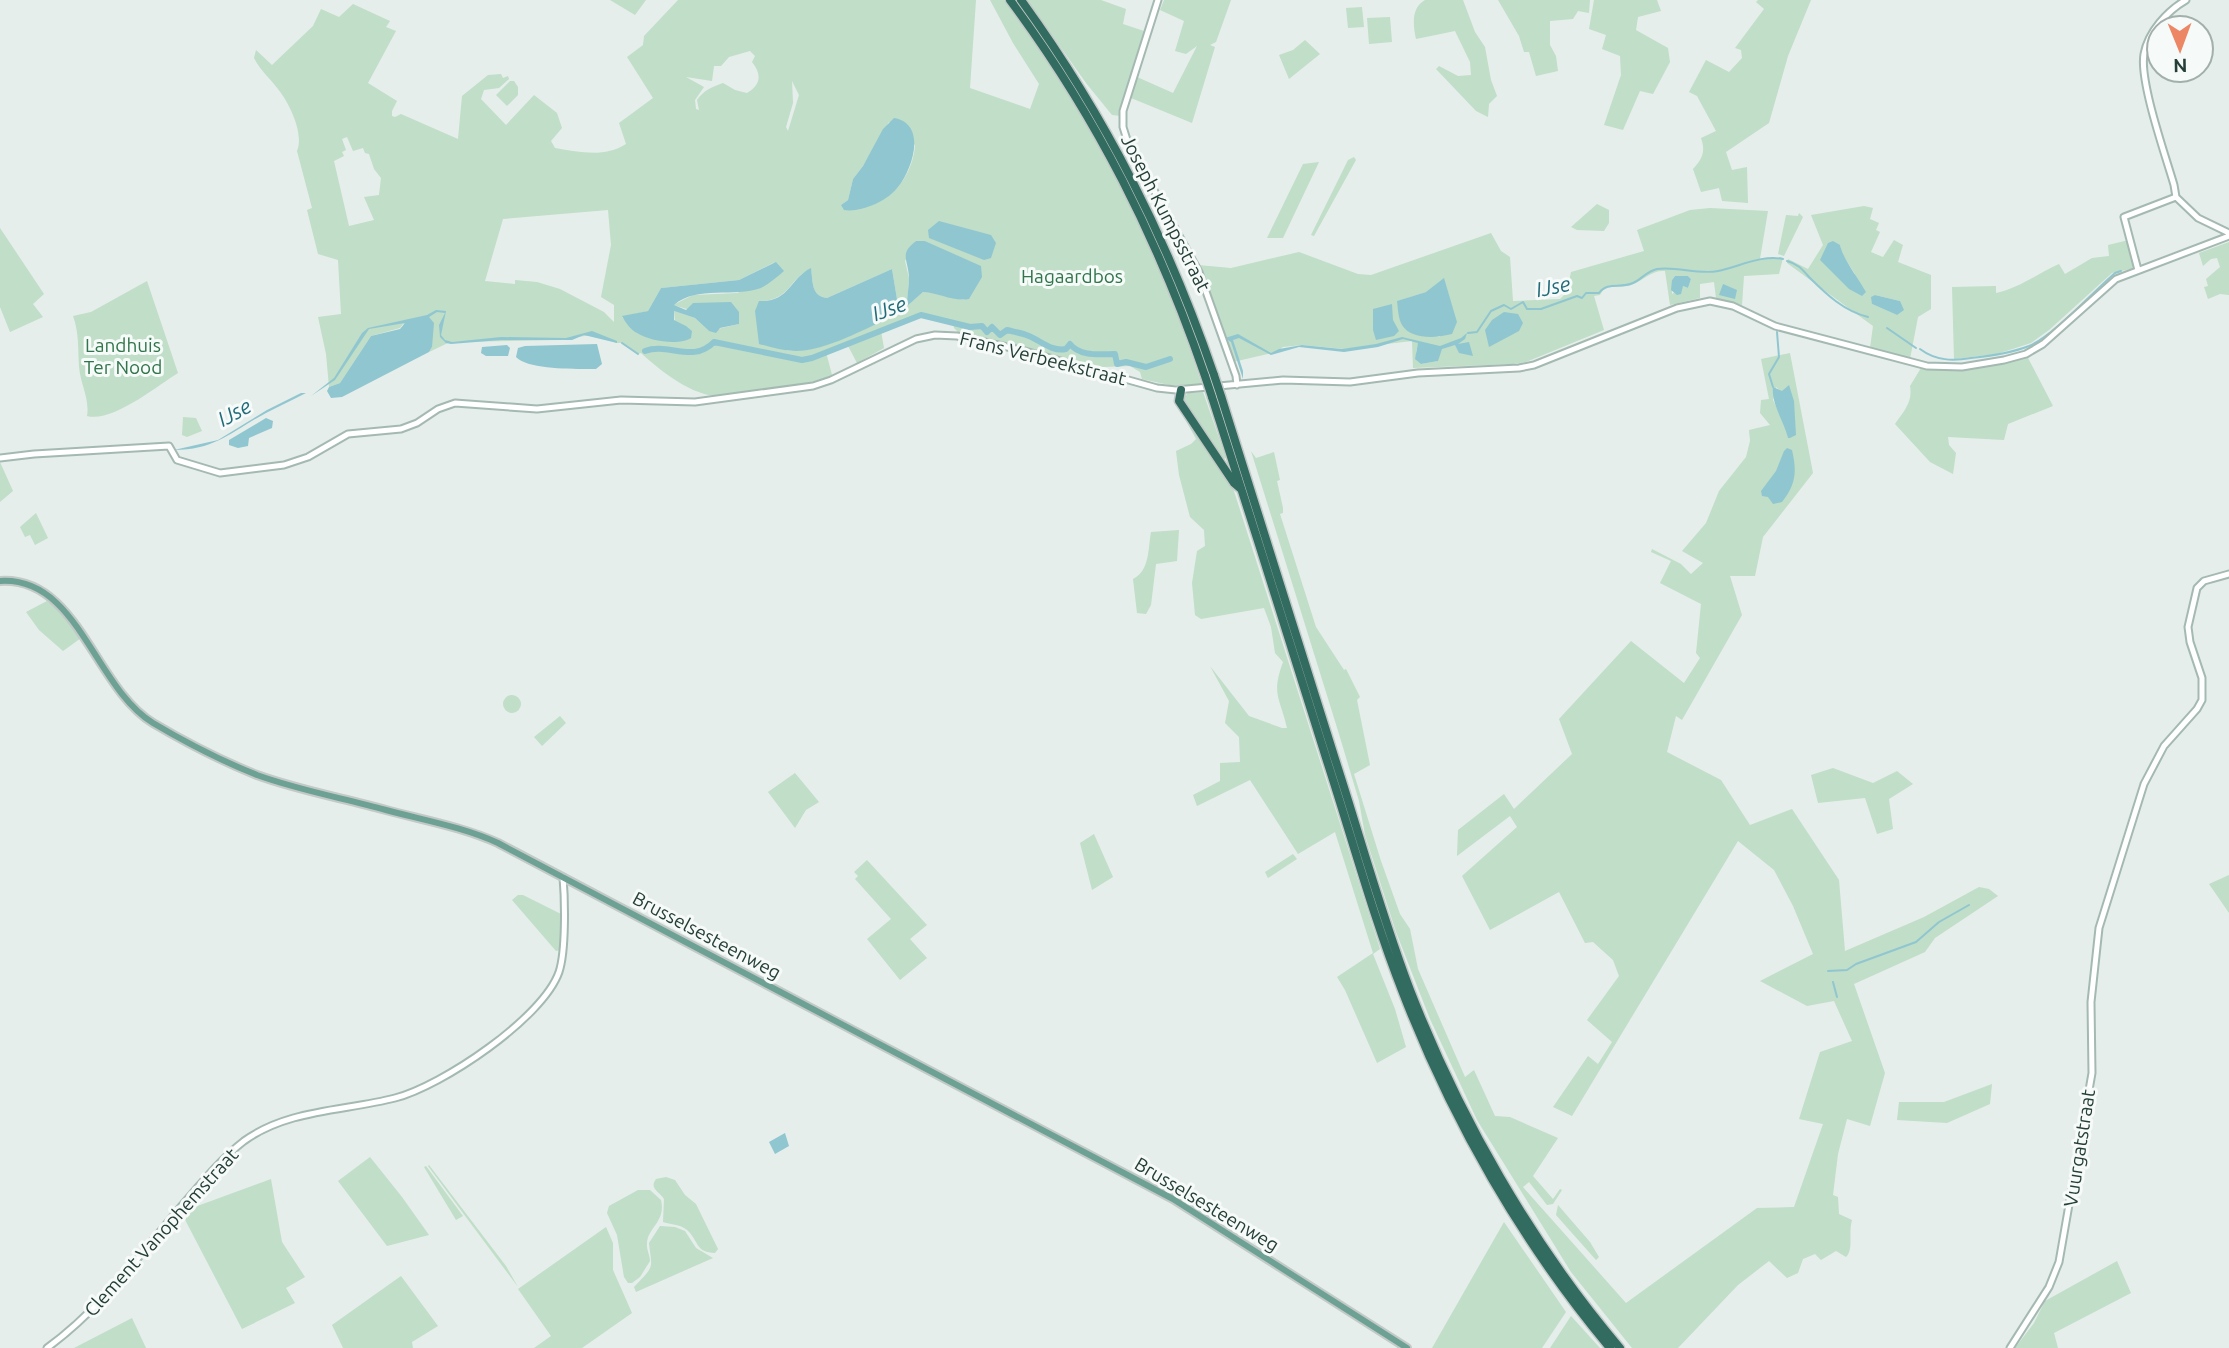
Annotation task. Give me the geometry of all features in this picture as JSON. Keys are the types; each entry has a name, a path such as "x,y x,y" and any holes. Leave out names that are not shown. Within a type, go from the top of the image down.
{"highway":[{"path":"1010,0 1083,106 1174,278"},
{"path":"1021,0 1090,102 1138,189 1168,254 1174,278 1210,375 1386,920 1426,1030 1466,1113 1510,1192 1557,1265 1620,1348"},
{"path":"1171,390 1242,491"},
{"path":"1179,401 1181,390"},
{"path":"1217,397 1242,491 1378,923 1419,1033 1459,1118 1502,1196 1550,1270 1610,1348"}],"main road":[{"name":"Brusselsesteenweg","path":"0,581 30,584 49,595 76,628 122,697 142,716 159,727 259,775 478,835 498,843 1173,1199 1407,1348"}],"street":[{"name":"Joseph Kumpsstraat","path":"1158,0 1125,105 1123,127 1128,143 1199,272 1237,385"},
{"path":"2186,0 2172,10 2147,43 2143,58 2146,82 2176,197 2195,216 2229,235"},
{"path":"2138,270 2124,217 2176,197"},
{"name":"Frans Verbeekstraat","path":"0,458 169,446 174,457 220,473 302,460 354,432 395,430 412,425 438,409 455,403 537,409 621,400 695,402 813,386 915,339 935,335 957,336 1025,351 1171,390 1181,390 1293,380 1350,382 1418,373 1518,368 1534,365 1698,302 1728,304 1780,328 1903,360 1940,367 1973,366 2016,358 2049,340 2116,279 2229,235"},
{"name":"Vuurgatstraat","path":"2010,1348 2055,1276 2059,1262 2092,1073 2091,994 2099,928 2138,797 2164,746 2194,713 2202,700 2202,678 2188,627 2196,592 2201,583 2229,574"},
{"name":"Clement Vanophemstraat","path":"47,1348 81,1321 193,1193 244,1141 280,1122 299,1116 388,1100 425,1088 466,1064 535,1009 560,970 563,877"},
{"path":"564,891 577,884"}],"green space":[{"path":"610,0 646,0 635,15"},
{"name":"Hagaardbos","path":"678,0 976,0 970,88 1030,109 1039,84 990,0 1004,0 1066,89 1119,184 1164,282 1202,385 1169,385 1142,379 1140,372 1130,366 1103,367 958,332 953,322 921,315 881,331 884,348 857,363 847,344 826,352 832,375 830,376 808,383 727,396 703,394 692,389 669,376 641,353 638,354 622,343 616,343 598,334 558,340 450,342 429,352 432,347 403,324 400,328 371,336 340,383 329,387 326,354 318,317 341,314 338,260 318,254 307,210 312,208 297,151 299,137 295,121 285,99 254,58 256,50 272,65 313,26 321,9 339,17 353,4 390,21 386,27 396,31 368,83 397,101 392,116 401,114 458,139 462,96 488,75 501,74 503,78 508,76 509,79 499,88 484,90 481,99 506,125 534,95 557,113 562,128 551,141 555,148 600,152 626,144 619,123 653,98 627,57 643,45 644,36","holes":["750,51 755,56 752,62 759,75 757,83 747,93 723,83 715,86 705,91 697,100 699,110 696,109 695,100 704,87 686,77 712,81 714,66 721,66 729,57","792,81 799,95 788,131 786,127 793,103","889,122 915,145 912,162 903,180 898,188 883,199 867,204 841,205 848,200 853,179","347,137 353,151 363,148 365,153 369,154 374,169 381,178 379,195 364,197 374,220 349,226 334,161 344,156 342,152 346,150 342,139","608,210 611,245 601,297 614,305 614,322 604,312 560,289 537,282 515,280 515,284 485,281 503,219","916,241 925,241 981,267 964,300 923,292 907,305 909,278 905,261","775,262 738,293 693,295 673,305 739,324 709,331 695,318 674,311 677,342 637,333 622,317 648,311 661,288 739,280","811,269 815,291 827,298 892,269 898,305 893,316 842,339 815,348 787,351 759,301 777,297"]},
{"path":"1027,0 1101,0 1126,9 1123,24 1144,31 1121,116 1112,115 1086,83"},
{"path":"1164,0 1231,0 1216,42 1210,45 1215,47 1192,123 1131,98 1137,77 1173,93 1197,46 1186,54 1175,51 1184,21 1160,10"},
{"path":"1425,0 1463,0 1475,32 1485,47 1497,96 1489,104 1488,117 1476,111 1436,69 1439,66 1458,76 1471,75 1470,62 1455,31 1416,39 1415,12"},
{"path":"1498,0 1590,0 1589,13 1578,11 1573,19 1550,21 1550,45 1556,56 1558,71 1536,76 1529,52 1524,52 1519,36"},
{"path":"1594,0 1657,0 1661,11 1638,17 1636,30 1668,48 1670,62 1653,94 1640,91 1623,130 1604,125 1621,75 1620,56 1602,49 1606,35 1589,29"},
{"path":"1811,0 1788,56 1769,123 1726,152 1732,170 1747,167 1748,203 1722,201 1719,188 1701,192 1693,169 1702,155 1701,138 1716,131 1697,96 1689,92 1706,60 1729,72 1742,58 1741,50 1735,48 1764,9 1756,2"},
{"path":"1362,7 1364,27 1348,28 1346,8"},
{"path":"1390,17 1392,42 1369,44 1367,18"},
{"path":"1305,40 1320,54 1289,79 1279,55 1293,50"},
{"path":"510,81 514,81 518,87 518,95 507,106 496,95"},
{"path":"1354,157 1356,160 1314,236 1311,235 1348,160"},
{"path":"1319,162 1283,238 1267,238 1303,164"},
{"path":"1597,204 1609,210 1609,223 1604,231 1577,230 1571,227"},
{"path":"1864,206 1873,208 1870,219 1879,223 1876,230 1880,232 1871,252 1883,257 1894,240 1903,245 1898,262 1931,275 1931,309 1918,317 1910,359 1870,348 1873,326 1787,263 1788,259 1808,269 1823,245 1811,215","holes":["1840,245 1842,254 1855,274 1820,260","1875,295 1900,301 1897,315 1872,304"]},
{"path":"1710,208 1768,211 1760,259 1783,258 1779,274 1744,276 1742,305 1716,298 1714,282 1700,284 1700,298 1670,305 1665,271 1652,273 1630,285 1605,287 1600,295 1594,296 1604,330 1526,362 1513,364 1413,368 1412,341 1344,349 1302,345 1283,347 1276,352 1233,362 1198,265 1231,268 1299,252 1358,274 1371,275 1491,233 1501,251 1510,257 1513,301 1560,299 1567,292 1571,272 1644,251 1637,230 1690,210","holes":["1675,276 1688,276 1691,279 1688,288 1683,286 1672,294 1672,280","1426,292 1440,337 1432,336 1398,301","1419,341 1438,361 1421,364 1416,352"]},
{"path":"1799,213 1803,217 1784,256 1778,254 1786,215 1798,216"},
{"path":"0,228 44,294 33,304 43,317 10,332 0,307"},
{"path":"2129,240 2136,268 2112,273 2031,343 1997,354 1954,359 1952,287 1996,286 1996,293 2005,291 2059,264 2065,274 2092,258 2109,256 2108,245"},
{"path":"2229,242 2229,295 2220,294 2208,299 2204,287 2208,286 2206,279 2220,267 2217,258 2211,259 2203,266 2199,253"},
{"name":"Landhuis Ter Nood","path":"147,281 178,373 121,409 97,417 87,416 73,316 91,312"},
{"path":"1790,353 1813,473 1763,537 1755,576 1730,576 1742,615 1682,720 1676,716 1667,752 1721,780 1750,825 1792,809 1839,880 1845,951 1924,917 1979,887 1989,889 1998,896 1935,938 1925,952 1854,984 1885,1073 1870,1126 1847,1119 1838,1154 1833,1195 1838,1197 1839,1214 1852,1220 1850,1250 1846,1257 1836,1251 1821,1260 1815,1254 1803,1259 1798,1273 1787,1278 1769,1261 1738,1285 1678,1348 1632,1348 1571,1272 1477,1120 1430,1019 1396,932 1365,835 1359,801 1251,451 1256,458 1274,452 1283,508 1283,513 1280,514 1316,627 1344,670 1346,669 1360,697 1357,700 1370,765 1354,774 1400,914 1410,929 1418,969 1465,1077 1474,1070 1495,1116 1510,1117 1558,1138 1533,1176 1553,1199 1560,1189 1562,1190 1553,1204 1547,1205 1529,1182 1523,1187 1626,1303 1757,1208 1794,1207 1823,1124 1799,1119 1820,1052 1852,1041 1834,1001 1807,1006 1760,981 1813,954 1774,870 1738,841 1572,1116 1553,1107 1588,1056 1598,1064 1612,1042 1587,1020 1619,976 1613,960 1593,942 1585,943 1559,892 1490,930 1462,876 1517,827 1510,816 1457,856 1458,830 1504,794 1514,809 1572,754 1559,719 1631,641 1684,683 1700,658 1696,653 1701,604 1660,583 1671,561 1651,552 1652,549 1681,564 1691,574 1703,563 1682,551 1706,523 1719,491 1746,457 1750,441 1749,430 1770,425 1760,413 1761,400 1769,399 1761,359","holes":["1776,387 1782,392 1786,390 1793,408 1788,437 1773,400"]},
{"path":"2027,356 2053,406 2008,424 2004,440 1948,437 1949,445 1956,453 1953,474 1930,462 1895,424 1907,406 1910,386 1921,368 1975,368"},
{"path":"1203,392 1226,458 1223,459 1183,398 1188,393"},
{"path":"1178,402 1233,488 1380,949 1373,954 1395,1009 1406,1047 1377,1063 1337,977 1373,953 1335,832 1298,854 1250,780 1197,806 1193,795 1220,781 1220,763 1240,762 1239,737 1225,723 1229,701 1210,666 1249,716 1287,728 1277,689 1283,662 1275,653 1271,627 1264,608 1201,619 1195,615 1192,583 1197,551 1205,546 1204,530 1190,517 1179,475 1176,451 1196,439 1176,403"},
{"path":"183,417 196,418 202,431 187,437 182,435"},
{"path":"0,462 13,491 0,502"},
{"path":"36,513 48,538 35,545 30,535 25,537 20,527"},
{"path":"1179,530 1177,561 1156,564 1151,605 1146,614 1137,613 1133,579 1143,571 1151,532"},
{"path":"51,601 81,638 63,651 39,630 26,612"},
{"path":"512,695 518,698 521,704 518,710 512,713 506,710 503,704 506,698"},
{"path":"560,716 566,723 542,746 534,737"},
{"path":"1833,768 1873,783 1897,771 1913,784 1889,799 1893,829 1877,834 1865,798 1818,803 1811,775"},
{"path":"795,773 819,802 806,810 795,828 768,792"},
{"path":"1094,834 1113,877 1092,890 1080,843"},
{"path":"1293,854 1297,859 1268,878 1265,872"},
{"path":"867,860 927,925 910,939 927,958 900,980 867,939 891,919 855,879 858,876 854,872"},
{"path":"2229,875 2229,913 2209,884"},
{"path":"518,895 561,914 560,950 556,951 512,900"},
{"path":"1992,1084 1990,1104 1947,1123 1897,1120 1899,1102 1944,1102"},
{"path":"370,1157 429,1235 387,1246 338,1181"},
{"path":"426,1166 463,1216 456,1220 424,1167"},
{"path":"428,1166 506,1266 518,1287"},
{"path":"666,1177 675,1180 685,1195 696,1204 718,1249 715,1253 699,1247 684,1228 663,1222 664,1199 654,1185 656,1179"},
{"path":"271,1179 282,1242 305,1277 286,1288 295,1303 242,1329 181,1212"},
{"path":"638,1190 650,1190 661,1200 662,1208 648,1237 650,1261 640,1277 628,1283 624,1277 617,1235 607,1213 609,1206"},
{"path":"1558,1205 1590,1242 1599,1257 1596,1260 1556,1215"},
{"path":"1504,1222 1566,1312 1542,1348 1432,1348"},
{"path":"660,1226 685,1231 696,1248 713,1258 636,1292 634,1287 650,1267 649,1243"},
{"path":"606,1227 613,1243 613,1270 632,1313 582,1348 534,1348 551,1336 518,1289"},
{"path":"2117,1261 2131,1293 2054,1333 2058,1348 2015,1348 2034,1323 2045,1301"},
{"path":"401,1276 438,1326 412,1342 413,1348 343,1348 332,1325"},
{"path":"1571,1316 1600,1348 1550,1348"},
{"path":"132,1318 146,1348 74,1348"}],"water":[{"path":"894,118 905,122 914,138 908,170 893,192 881,201 858,210 844,210 841,205 848,200 853,179 883,129"},
{"path":"939,221 991,235 996,243 991,258 984,260 929,238 928,230"},
{"path":"916,241 925,241 981,266 982,277 969,299 923,292 907,306 909,277 906,253"},
{"path":"1833,241 1840,245 1847,262 1866,292 1862,296 1849,289 1820,260 1828,243"},
{"path":"776,262 784,271 761,288 694,295 674,305 686,310 693,303 731,302 739,312 739,324 720,328 716,333 709,331 695,318 674,311 674,320 692,331 691,338 679,342 656,340 635,332 622,316 648,311 661,288 739,280"},
{"path":"811,268 815,291 827,298 892,269 898,305 894,316 846,338 808,350 787,350 759,344 755,311 759,301 777,298"},
{"path":"1675,276 1688,276 1691,279 1688,288 1683,286 1681,294 1677,295 1671,290"},
{"path":"1444,278 1457,322 1452,334 1425,337 1406,330 1400,319 1397,301 1426,292"},
{"path":"1723,284 1737,290 1735,299 1719,295"},
{"path":"1875,295 1900,301 1904,310 1897,315 1872,304 1871,297"},
{"path":"1392,304 1393,320 1399,331 1394,336 1376,340 1373,309"},
{"path":"436,310 446,311 441,335 452,342 501,337 566,338 592,331 617,343 584,335 572,340 501,340 451,344 440,337 439,325 445,313 437,312 429,317 434,323 432,347 429,352 342,397 331,398 327,391 329,387 340,383 371,336 400,329 405,323 369,329 335,380 311,396 334,378 362,333 368,328 427,315"},
{"path":"1504,312 1518,314 1523,323 1519,331 1489,347 1485,330 1492,320"},
{"path":"1467,333 1465,339 1458,344 1469,342 1473,356 1459,353 1455,345 1442,349 1438,361 1421,364 1415,359 1418,343 1403,339 1378,347 1344,352 1299,347 1271,355 1239,338 1233,340 1243,379 1231,342 1225,338 1238,334 1271,353 1302,345 1342,349 1402,337 1440,346"},
{"path":"597,344 602,364 596,369 542,367 516,357 518,348 525,346"},
{"path":"507,345 510,348 508,356 486,356 481,353 482,347"},
{"path":"1789,385 1794,401 1796,435 1788,438 1774,400 1773,387 1782,391"},
{"path":"301,393 306,393 213,443 174,450 218,440"},
{"path":"266,418 273,421 272,428 249,438 248,446 238,448 229,445 229,440"},
{"path":"1787,448 1792,450 1794,477 1782,502 1773,504 1768,497 1762,496 1761,491 1776,471"},
{"path":"785,1133 789,1146 775,1154 769,1142"}],"waterway":[{"name":"IJse","path":"1468,333 1477,332 1491,311 1504,305 1511,309 1523,302 1527,309 1541,309 1577,296 1582,298 1586,293 1599,293 1606,287 1633,283 1657,269 1710,272 1759,260 1783,259"},
{"name":"IJse","path":"1787,261 1800,267 1836,302 1868,317"},
{"name":"IJse","path":"1920,349 1938,358 1958,360 2001,354 2029,346 2049,333 2115,273 2121,271"},
{"name":"IJse","path":"645,351 698,351 714,342 802,360 921,315 970,327 982,326 987,332 992,327 1000,335 1007,330 1021,333 1056,349 1066,349 1070,344 1085,353 1115,354 1117,364 1126,362 1146,367 1170,359"},
{"name":"IJse","path":"1887,328 1916,348"},
{"path":"1773,387 1769,374 1779,357 1777,332"},
{"name":"IJse","path":"622,343 638,354"},
{"path":"1828,971 1847,970 1856,964 1916,942 1939,922 1969,905"},
{"path":"1833,982 1837,997"}]}
